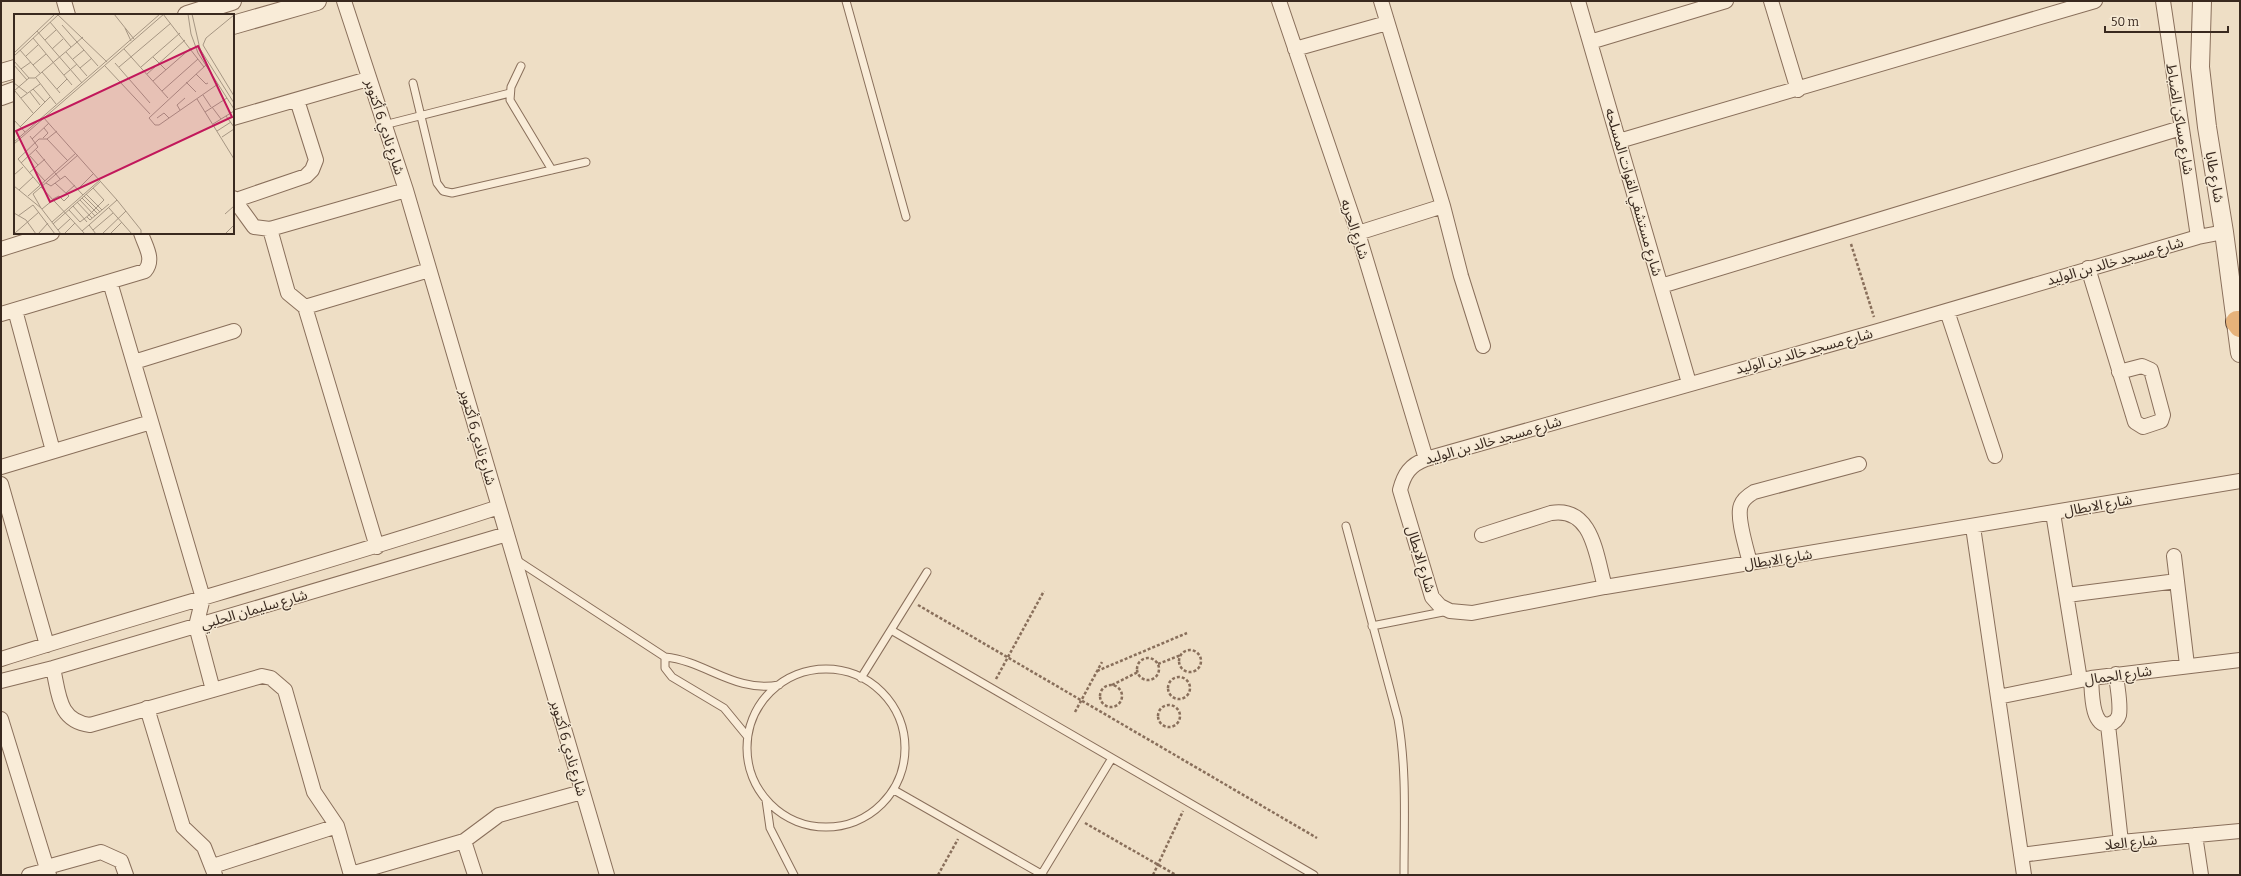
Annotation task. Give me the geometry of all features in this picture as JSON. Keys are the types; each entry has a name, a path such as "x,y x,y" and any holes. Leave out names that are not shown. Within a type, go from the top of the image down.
{"street":[{"path":"64,1 68,14"},
{"path":"190,14 232,1"},
{"path":"234,26 317,1"},
{"name":"شارع نادي 6 أكتوبر","path":"344,1 368,79 406,190 607,875"},
{"name":"شارع الحريه","path":"1279,1 1358,233 1426,459"},
{"path":"1381,1 1444,206 1461,276 1483,346"},
{"name":"شارع مستشفي القوات المسلحه","path":"1578,1 1689,383"},
{"path":"1590,42 1726,1"},
{"path":"1771,1 1798,90"},
{"path":"1619,141 1798,90 2095,1"},
{"name":"شارع مساكن الضباط","path":"2163,1 2198,236"},
{"name":"شارع طابا","path":"2202,1 2200,67 2207,127 2238,324 2240,353"},
{"path":"1295,49 1387,23"},
{"path":"1,73 14,69"},
{"path":"234,118 368,79"},
{"path":"1,96 14,91"},
{"path":"297,100 316,160 312,170 306,176 234,199 254,227 270,229 406,190"},
{"path":"1661,286 2181,128"},
{"path":"1358,233 1444,206"},
{"path":"270,229 288,293 305,307 377,548"},
{"name":"شارع مسجد خالد بن الوليد","path":"1400,490 1402,479 1408,470 1416,463 1426,459 1689,383 1878,331 2198,236 2224,232"},
{"path":"1,249 49,234"},
{"path":"1,314 138,274 149,265 150,259 141,234"},
{"path":"2088,268 2120,372"},
{"path":"305,307 429,270"},
{"path":"110,282 203,598 196,626 213,690"},
{"path":"15,310 53,451"},
{"path":"1947,310 1996,456"},
{"path":"134,362 234,331"},
{"path":"1,467 151,422"},
{"path":"1750,563 1740,514 1741,505 1747,497 1754,492 1859,464"},
{"name":"شارع الابطال","path":"1400,490 1432,597 1440,606 1450,611 1472,613 1605,587 1973,527 2240,481"},
{"path":"1,484 47,645"},
{"name":"شارع سليمان الحلبي","path":"1,659 203,598 377,548 499,507"},
{"path":"1482,535 1551,513 1562,511 1572,514 1581,520 1588,528 1605,587"},
{"path":"2053,513 2067,595 2096,718 2100,722 2108,725 2114,722 2119,716 2116,674"},
{"path":"1973,527 2024,875"},
{"name":"شارع سليمان الحلبي","path":"1,681 52,668 507,534"},
{"path":"2174,556 2187,666"},
{"path":"2067,595 2177,581"},
{"name":"شارع الجمال","path":"1998,697 2116,674 2240,660"},
{"path":"52,668 64,712 71,719 80,724 90,725 262,676 279,683 288,699 314,792 337,826 351,874 464,841 499,815 582,792"},
{"path":"147,708 183,827 204,847 214,870 337,826"},
{"path":"1,719 48,871"},
{"path":"2108,725 2121,842"},
{"name":"شارع العلا","path":"2021,855 2121,842 2240,831"},
{"path":"2195,836 2201,875"},
{"path":"464,841 475,875"},
{"path":"29,875 48,871 101,852 121,861 126,875"}],"lane":[{"path":"846,1 906,217"},
{"path":"521,66 510,92 513,107 552,170"},
{"path":"413,83 437,183 443,191 452,193 586,162"},
{"path":"384,126 510,92"},
{"path":"1346,526 1401,739 1403,766 1404,875"},
{"path":"514,558 665,657 678,659 747,686 768,687 779,685 805,672 819,670 841,671 862,678 874,686 889,701 900,720 904,734 904,763 894,790 885,801 861,819 833,827 811,826 790,818 766,800 752,777 746,750 747,736 758,707 779,685"},
{"path":"862,678 926,572"},
{"path":"1372,626 1450,611"},
{"path":"891,630 1314,875"},
{"path":"665,657 665,668 672,677 724,708 747,736"},
{"path":"894,790 1042,875 1112,758"},
{"path":"766,800 770,828 794,875"}],"path":[{"path":"1846,230 1878,331"},
{"path":"991,688 1044,591"},
{"path":"909,600 1317,838"},
{"path":"1097,671 1187,633"},
{"path":"1158,664 1186,651 1196,652 1201,661 1196,670 1186,672"},
{"path":"1142,652 1144,659"},
{"path":"1182,654 1179,664 1186,672"},
{"path":"1144,659 1154,660 1158,664 1158,674 1150,680 1145,679 1138,672 1140,662 1144,659"},
{"path":"1075,712 1102,662"},
{"path":"1112,685 1120,691 1120,701 1117,705 1107,706 1103,703 1100,693 1107,686 1138,672"},
{"path":"1183,678 1186,672"},
{"path":"1173,678 1183,678 1190,685 1190,690 1184,698 1174,699 1167,691 1169,681 1173,678"},
{"path":"1170,705 1175,707 1179,716 1178,721 1170,727 1161,723 1158,714 1165,706 1170,705 1174,699"},
{"path":"1153,875 1188,802"},
{"path":"1076,817 1176,875"},
{"path":"938,875 964,830"}]}
